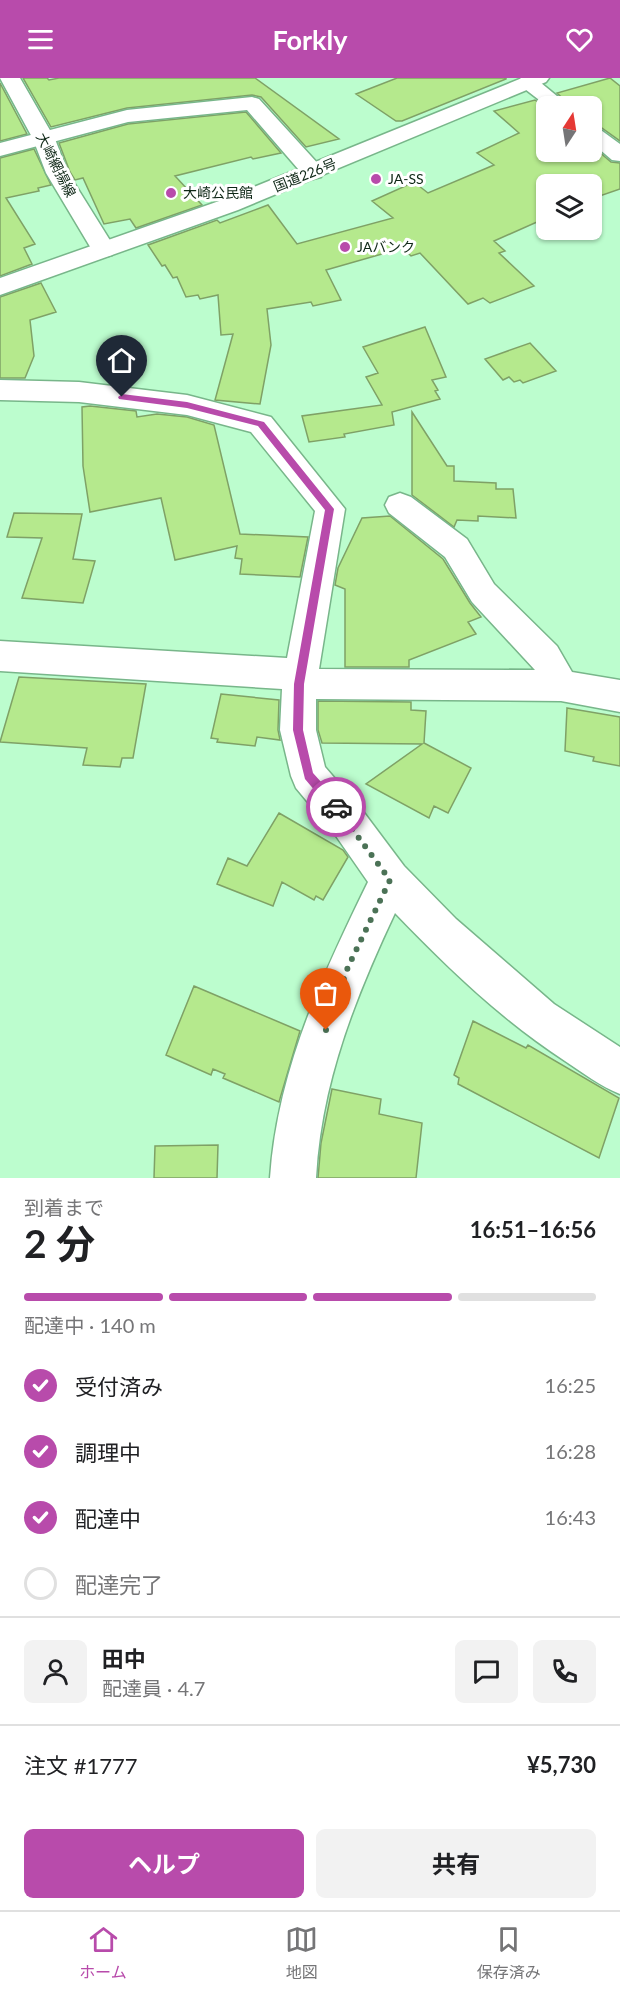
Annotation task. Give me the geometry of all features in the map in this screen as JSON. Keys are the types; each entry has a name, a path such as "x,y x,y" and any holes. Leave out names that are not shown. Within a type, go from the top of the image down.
{"main road":[{"name":"大崎網揚線","path":"10,78 44,139 57,172 104,250"},
{"path":"534,80 549,96"},
{"name":"国道226号","path":"0,287 313,172 534,80"},
{"path":"0,150 128,116 252,103 313,172"},
{"path":"602,141 620,155"},
{"path":"0,390 78,393 187,405 261,424 330,509 299,684 298,730 309,776 350,823 390,880 442,933 539,1019 620,1072"},
{"path":"400,505 456,548 483,593 545,656 561,686"},
{"path":"0,656 288,673 299,684 561,686 620,696"},
{"path":"293,1178 302,1104 318,1051 348,967 390,880"}],"building":[{"path":"23,78 47,78 49,80 59,78 255,78 339,139 306,147 261,97 252,95 127,108 51,127"},
{"path":"397,78 506,79 402,121 396,121 356,94"},
{"path":"610,78 620,86 620,141 602,128 602,96 560,96 557,93"},
{"path":"0,83 27,134 0,141"},
{"path":"536,101 536,162 602,162 602,154 611,162 620,163 620,189 602,195 602,174 536,174 536,222 494,241 505,251 499,253 534,286 490,303 483,298 468,304 420,253 411,256 403,248 326,270 341,300 313,306 311,302 267,309 271,345 260,404 215,400 233,334 221,335 218,295 200,299 198,295 186,297 177,277 173,278 165,265 162,266 148,245 217,220 220,223 268,205 297,244 393,218 372,201 414,182 428,193 494,165 477,153 519,133 494,111"},
{"path":"246,112 281,153 253,159 251,157 175,176 202,205 136,228 130,219 104,224 83,178 75,180 70,172 59,143 128,124"},
{"path":"34,149 51,185 38,188 39,191 6,198 35,244 24,248 32,264 0,276 0,158"},
{"path":"41,283 56,312 30,320 34,356 25,378 0,378 0,297"},
{"path":"425,327 446,377 432,380 440,399 392,412 394,425 344,434 345,437 309,442 302,416 382,405 366,377 378,373 363,347"},
{"path":"530,343 556,371 523,383 520,380 514,382 509,377 503,380 485,359"},
{"path":"82,407 136,411 137,417 157,414 187,417 214,425 240,534 308,537 300,577 240,574 242,559 235,558 237,546 175,560 161,498 90,512 83,466"},
{"path":"412,412 447,466 454,466 454,481 496,483 496,489 513,489 516,518 478,516 478,521 457,520 454,527 412,495"},
{"path":"14,513 82,514 73,559 95,561 83,603 22,598 42,538 7,537"},
{"path":"390,516 443,559 481,617 468,622 476,634 409,660 409,667 345,667 345,589 335,585 338,568 362,518"},
{"path":"19,677 146,684 133,758 122,758 120,767 83,765 87,748 0,742"},
{"path":"221,694 279,700 280,740 257,737 255,746 217,742 218,739 211,738"},
{"path":"318,701 411,702 411,710 426,711 424,743 471,768 448,813 434,806 429,818 366,784 422,744 322,743 318,730"},
{"path":"567,708 620,717 620,766 593,761 594,757 565,751"},
{"path":"279,813 343,850 348,857 323,900 316,896 314,900 282,882 273,906 217,884 228,858 247,866"},
{"path":"194,986 300,1031 279,1102 223,1078 225,1074 213,1069 211,1075 166,1055"},
{"path":"473,1021 526,1048 528,1045 619,1098 599,1158 458,1084 459,1078 454,1075"},
{"path":"332,1089 381,1099 379,1114 422,1123 416,1178 318,1178 321,1143"},
{"path":"218,1145 217,1178 154,1178 155,1146"}],"way so far":[{"path":"326,1030 348,967 390,880 336,807"}],"place":[{"name":"JA-SS","path":"376,179"},
{"name":"大崎公民館","path":"171,193"},
{"name":"JAバンク","path":"345,247"}],"route":[{"path":"122,397 187,405 261,424 330,509 299,684 298,730 309,776 336,807"}]}
